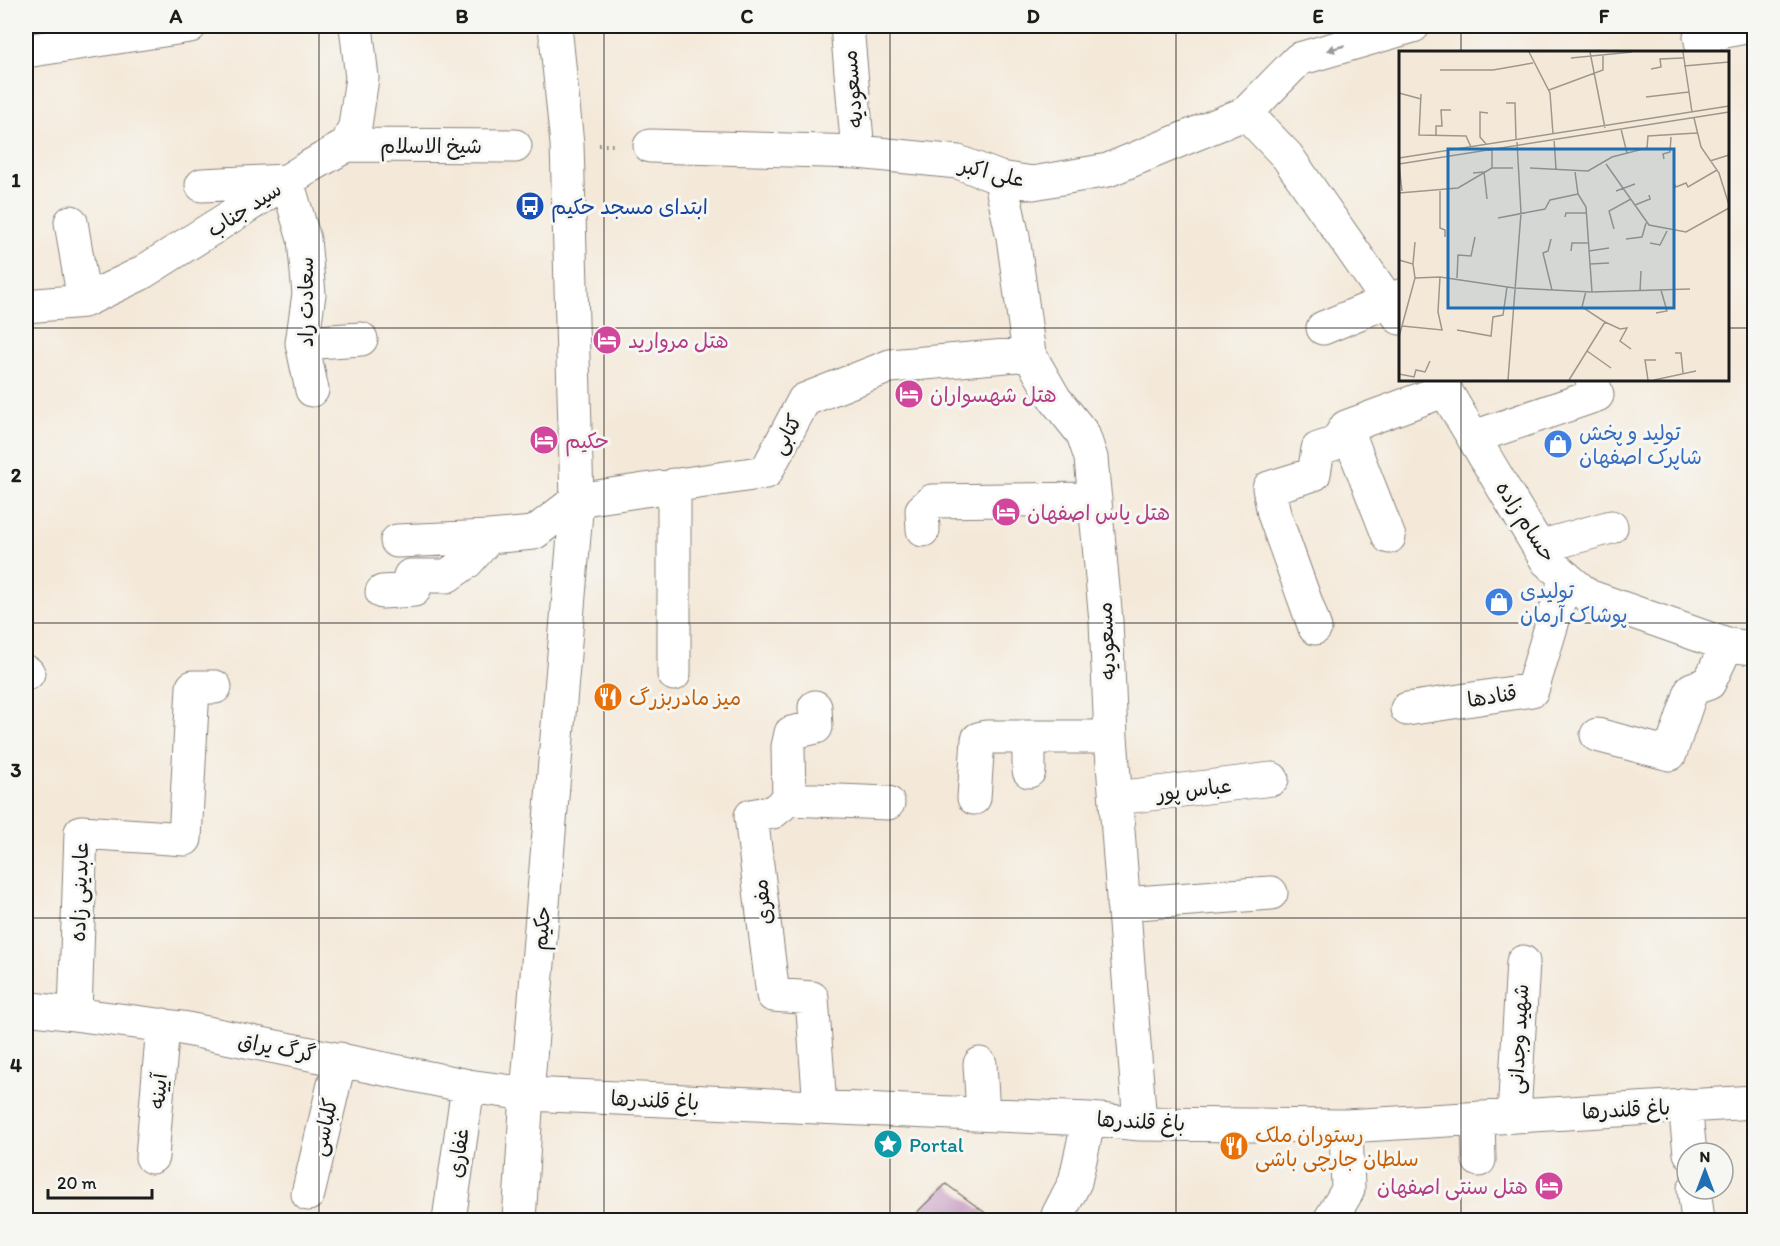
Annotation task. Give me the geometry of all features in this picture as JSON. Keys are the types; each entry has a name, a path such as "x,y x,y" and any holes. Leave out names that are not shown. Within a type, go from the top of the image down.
{"street":[{"path":"26,51 190,26"},
{"path":"347,145 355,126 362,78 356,26"},
{"name":"حکیم","path":"508,1221 516,1089 564,523 555,144 542,26"},
{"name":"حکیم","path":"519,1221 527,1094 577,500 567,144 555,26"},
{"name":"مسعودیه","path":"847,26 858,152"},
{"name":"علی اکبر","path":"650,146 858,152 958,162 1000,178 1033,183 1108,170 1246,113 1299,59 1411,26"},
{"path":"1703,51 1700,36 1750,26"},
{"path":"1246,113 1287,156 1396,305 1323,328"},
{"name":"شیخ الاسلام","path":"347,145 514,146"},
{"name":"سید جناب","path":"26,306 84,301 140,274 347,145"},
{"name":"مسعودیه","path":"1000,178 1013,237 1029,354 1055,399 1083,434 1091,458 1106,621 1111,736 1140,1124"},
{"path":"202,185 287,181"},
{"name":"سعادت راد","path":"287,181 304,239 309,294 302,343 312,390"},
{"path":"71,222 84,301"},
{"path":"302,343 361,339"},
{"name":"کتابی","path":"577,500 766,472 804,400 890,366 1029,354"},
{"path":"1474,437 1596,395 1592,381"},
{"path":"1315,628 1274,514 1269,488 1314,474 1318,449 1336,443 1346,427 1443,385"},
{"name":"حسام زاده","path":"1443,385 1547,561 1588,596 1741,647"},
{"path":"1346,427 1389,537"},
{"path":"674,485 674,674"},
{"path":"923,530 922,510 932,501 1095,499"},
{"path":"398,541 534,533 577,500"},
{"path":"1539,547 1611,527"},
{"path":"382,592 414,590 410,576 447,576 467,562 489,537"},
{"name":"قنادها","path":"1407,710 1532,690 1566,577"},
{"path":"1597,735 1670,754 1692,689 1709,684 1741,647"},
{"name":"عابدینی زاده","path":"75,1013 81,832 185,838 193,687 215,687"},
{"path":"815,706 816,727 791,733 788,747 789,799 888,803"},
{"path":"974,798 978,739 986,737 1111,736"},
{"path":"1029,737 1029,771"},
{"name":"عباس پور","path":"1117,798 1272,779"},
{"name":"مفری","path":"789,799 773,812 752,816 773,995 812,998 820,1107"},
{"path":"1123,904 1271,893"},
{"name":"شهید وجدانی","path":"1514,1115 1523,962"},
{"name":"گرگ یراق","path":"26,1008 163,1025 468,1086 527,1094"},
{"name":"آیینه","path":"152,1157 163,1025"},
{"name":"کلباسی","path":"308,1194 340,1059"},
{"path":"980,1064 983,1114"},
{"name":"غفاری","path":"449,1221 468,1086"},
{"name":"باغ قلندرها","path":"527,1094 1089,1119 1140,1124 1346,1126 1755,1102"},
{"path":"1685,1106 1689,1141"},
{"path":"1478,1118 1479,1160"},
{"path":"1058,1221 1058,1215 1075,1182 1089,1119"},
{"path":"1330,1221 1348,1190 1346,1126"},
{"path":"1696,1201 1698,1221"}],"path":[{"path":"567,144 650,146"}],"building":[{"path":"946,1184 995,1220 909,1220"}],"place":[{"name":"ابتدای مسجد حکیم","path":"530,206"},
{"name":"هتل مروارید","path":"607,340"},
{"name":"هتل شهسواران","path":"909,394"},
{"name":"حکیم","path":"544,440"},
{"name":"تولید و پخش شاپرک اصفهان","path":"1558,444"},
{"name":"هتل یاس اصفهان","path":"1006,512"},
{"name":"تولیدی پوشاک آرمان","path":"1499,602"},
{"name":"میز مادربزرگ","path":"608,697"},
{"name":"Portal","path":"888,1144"},
{"name":"رستوران ملک سلطان جارچی باشی","path":"1234,1146"},
{"name":"هتل سنتی اصفهان","path":"1549,1186"}]}
